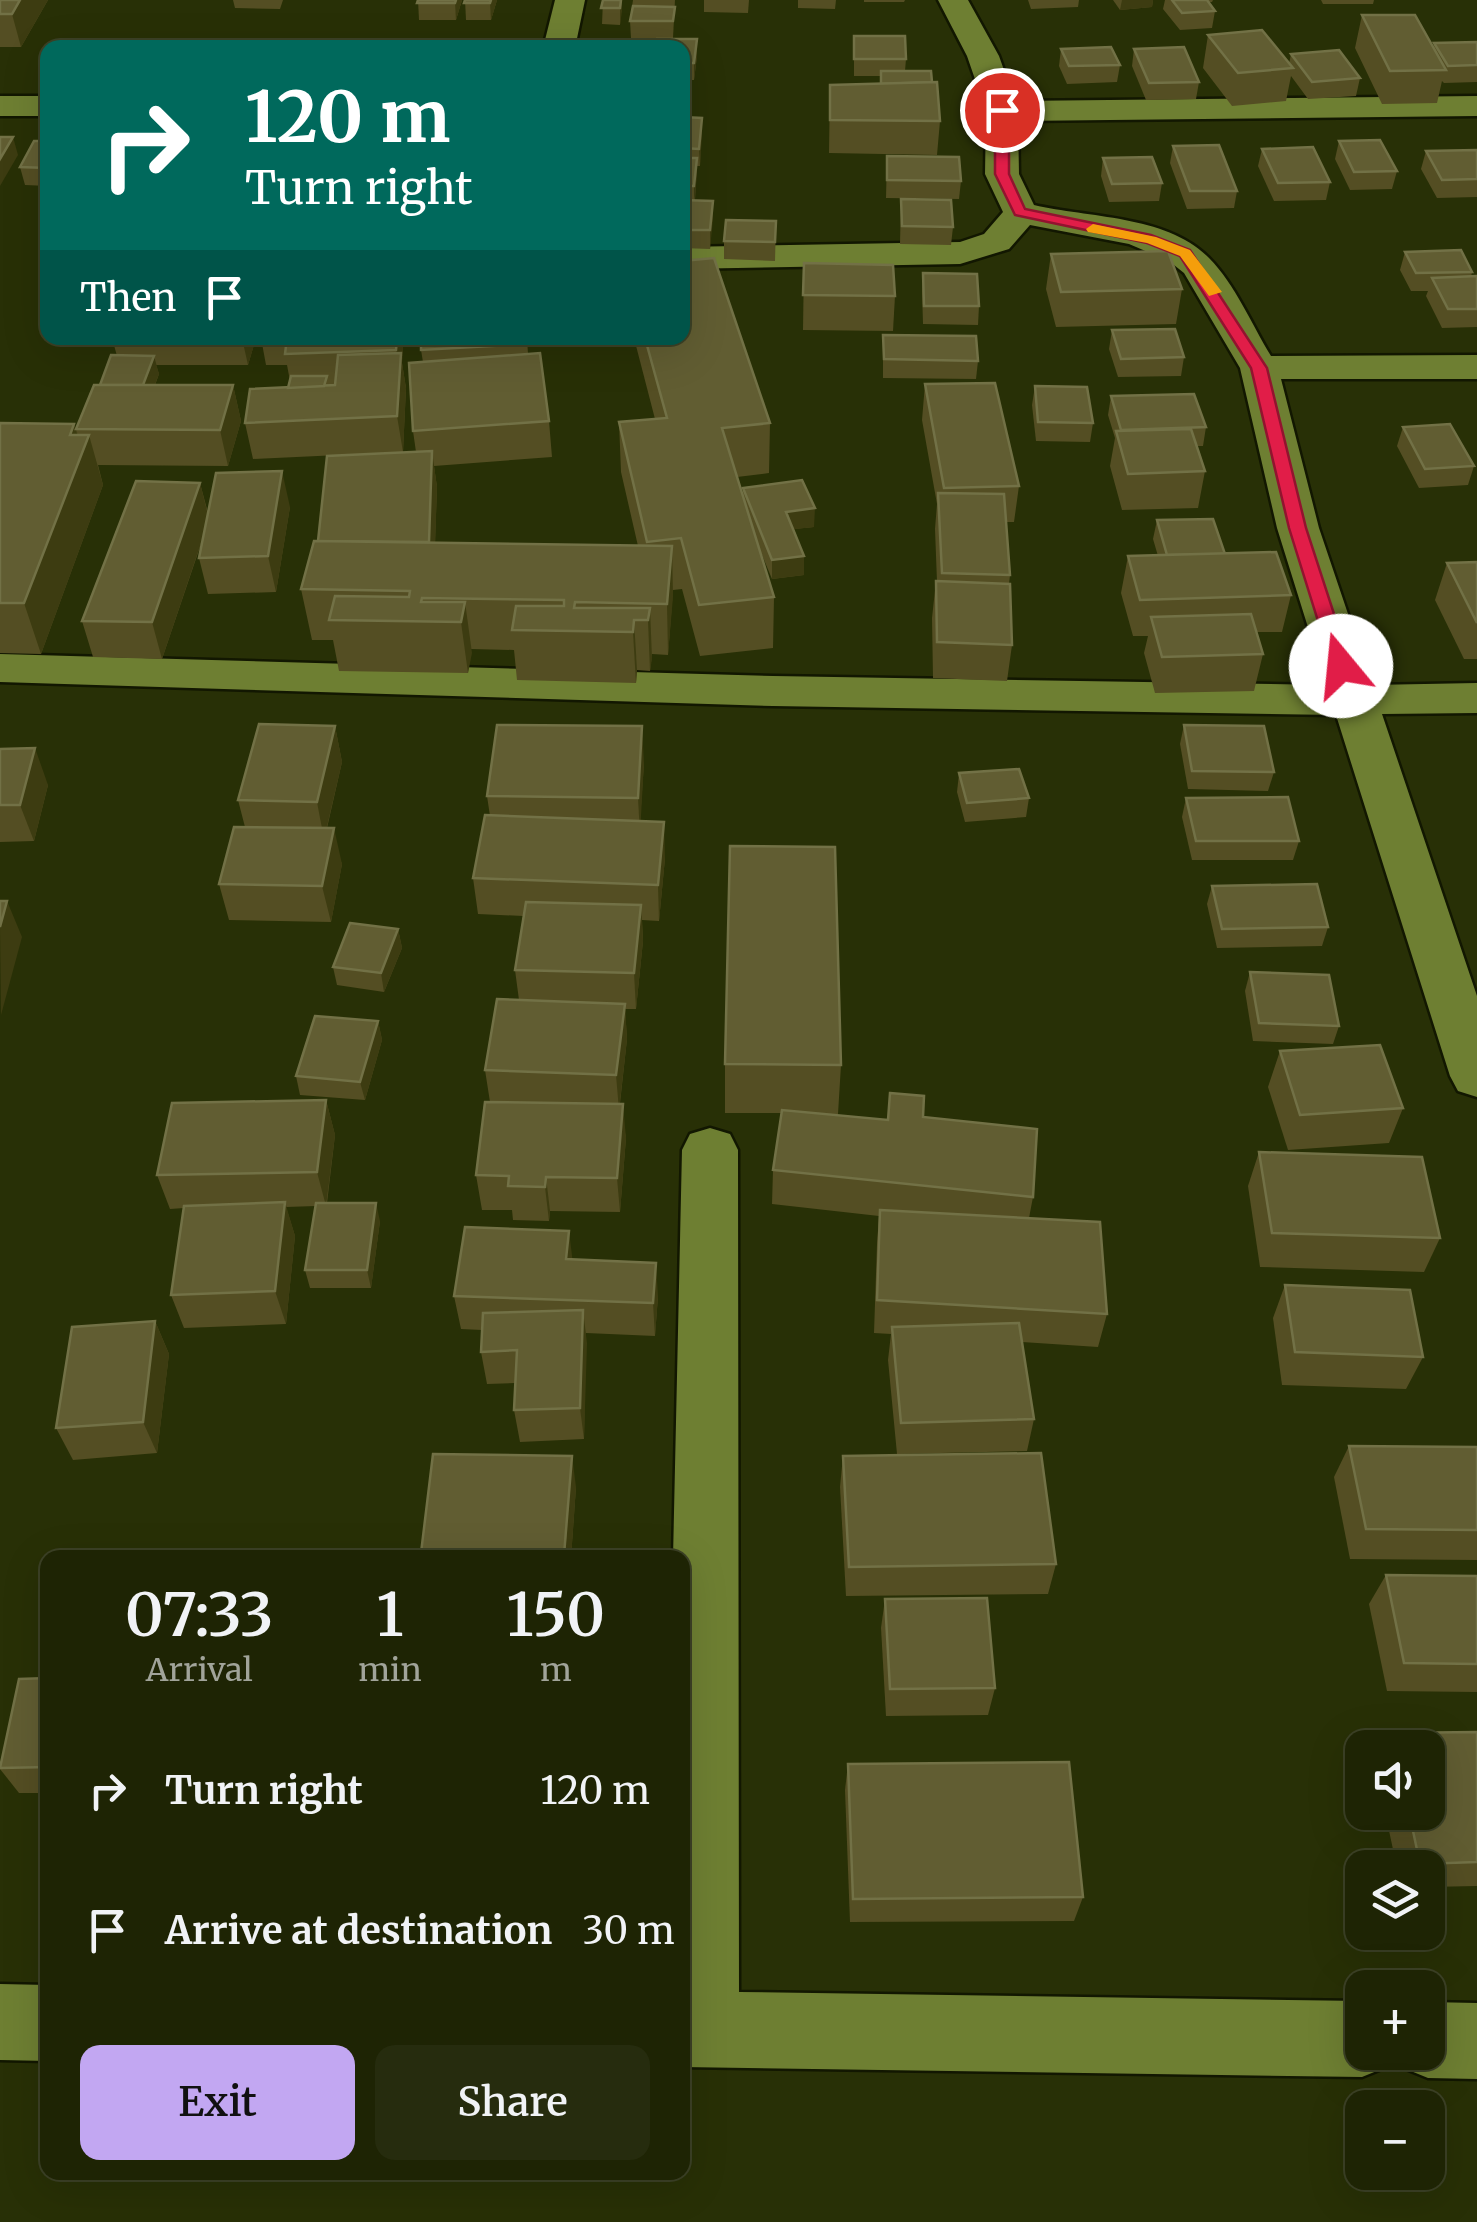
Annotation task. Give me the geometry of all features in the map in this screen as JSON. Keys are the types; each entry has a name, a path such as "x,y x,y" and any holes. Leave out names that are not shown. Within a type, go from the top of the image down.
{"street":[{"path":"560,40 570,0"},
{"path":"953,0 983,56 1002,110 1002,174 1020,212"},
{"path":"0,106 40,106"},
{"path":"1002,110 1477,106"},
{"path":"690,258 960,252 987,248 1007,236 1020,212"},
{"path":"1020,212 1151,240 1185,253 1259,368 1298,528 1477,1076"},
{"path":"1259,368 1477,367"},
{"path":"0,668 773,692 1352,700 1477,698"},
{"path":"710,1150 692,2029 1345,2039"},
{"path":"0,2022 40,2023"},
{"path":"1445,2040 1477,2041"}],"building":[{"path":"0,0 20,0 12,14 0,14"},
{"path":"418,0 456,0 417,3"},
{"path":"465,0 491,0 464,3"},
{"path":"603,0 621,0 620,8 601,8"},
{"path":"1172,0 1207,0 1215,11 1182,13"},
{"path":"633,6 675,7 673,21 630,21"},
{"path":"1362,15 1415,15 1446,70 1390,71"},
{"path":"1262,30 1293,68 1238,73 1208,35"},
{"path":"854,36 905,36 906,59 854,59"},
{"path":"697,39 694,63 690,63 690,40 657,40"},
{"path":"1477,42 1477,65 1448,66 1434,43"},
{"path":"1111,47 1120,65 1069,66 1061,49"},
{"path":"1184,47 1199,82 1149,83 1134,49"},
{"path":"1339,50 1360,78 1312,82 1291,54"},
{"path":"881,71 931,71 932,82 881,84"},
{"path":"937,82 940,121 830,120 830,85"},
{"path":"690,117 702,118 699,149 690,148"},
{"path":"0,137 13,137 0,159"},
{"path":"1380,140 1397,171 1354,172 1339,141"},
{"path":"34,141 40,141 40,168 20,167"},
{"path":"1219,145 1237,191 1190,191 1173,146"},
{"path":"1313,147 1330,182 1278,183 1262,149"},
{"path":"1477,150 1477,179 1442,180 1426,151"},
{"path":"887,156 959,157 961,181 887,180"},
{"path":"1152,157 1162,183 1112,184 1103,158"},
{"path":"690,158 697,158 694,186 690,186"},
{"path":"901,199 951,200 953,227 902,226"},
{"path":"690,200 713,201 710,230 690,230"},
{"path":"726,220 776,221 775,242 724,241"},
{"path":"1461,250 1472,272 1416,273 1405,252"},
{"path":"1168,251 1182,289 1061,292 1051,254"},
{"path":"714,258 770,423 722,428 774,597 699,605 681,538 647,542 619,422 667,418 647,345 690,345 690,260"},
{"path":"804,263 893,265 895,296 803,295"},
{"path":"923,273 977,274 979,306 924,306"},
{"path":"1477,276 1477,309 1448,309 1432,278"},
{"path":"1175,329 1184,357 1121,359 1112,330"},
{"path":"883,335 976,336 978,361 884,359"},
{"path":"286,345 396,345 396,350 285,354"},
{"path":"421,345 508,345 421,350"},
{"path":"401,353 397,416 245,423 250,389 335,385 338,355"},
{"path":"540,353 549,421 413,431 409,363"},
{"path":"111,355 154,356 143,385 100,385"},
{"path":"291,376 327,376 324,386 288,388"},
{"path":"995,383 1019,486 944,488 925,384"},
{"path":"94,385 233,385 220,430 76,429"},
{"path":"1035,386 1087,387 1093,423 1038,422"},
{"path":"1194,394 1206,427 1121,430 1111,396"},
{"path":"0,423 74,424 70,435 89,435 24,603 0,603"},
{"path":"1450,424 1474,466 1425,469 1403,427"},
{"path":"1191,429 1205,471 1128,474 1116,431"},
{"path":"432,451 429,542 318,541 327,456"},
{"path":"282,471 268,556 199,558 216,473"},
{"path":"802,480 815,508 786,512 804,556 772,560 743,488"},
{"path":"136,481 200,483 152,622 82,621"},
{"path":"938,493 1004,494 1010,575 942,573"},
{"path":"1213,519 1225,554 1167,555 1157,520"},
{"path":"314,541 672,546 667,604 575,602 574,608 650,608 648,620 634,620 633,632 512,630 516,606 564,606 564,600 422,598 421,602 465,602 461,622 329,620 335,596 409,597 410,591 301,589"},
{"path":"1276,552 1291,595 1140,600 1128,556"},
{"path":"1477,562 1477,623 1447,563"},
{"path":"936,581 1010,584 1012,645 937,642"},
{"path":"1251,614 1263,654 1162,657 1151,617"},
{"path":"259,724 335,726 317,802 238,800"},
{"path":"497,725 642,726 638,798 487,796"},
{"path":"1184,725 1264,726 1274,772 1192,771"},
{"path":"35,748 20,805 0,805 0,749"},
{"path":"1019,769 1029,798 967,803 959,773"},
{"path":"1288,797 1299,841 1196,841 1186,798"},
{"path":"485,815 664,822 658,885 473,878"},
{"path":"234,827 334,828 322,886 219,884"},
{"path":"730,846 835,847 841,1065 725,1064"},
{"path":"1317,884 1328,927 1222,929 1212,886"},
{"path":"0,901 7,901 0,927"},
{"path":"526,902 641,905 634,973 515,970"},
{"path":"350,923 398,929 381,973 333,967"},
{"path":"1250,972 1329,975 1339,1026 1259,1023"},
{"path":"497,999 625,1004 616,1075 485,1070"},
{"path":"315,1016 378,1021 360,1082 296,1076"},
{"path":"1380,1045 1403,1108 1300,1115 1280,1051"},
{"path":"890,1093 924,1096 923,1117 1037,1129 1033,1197 773,1170 782,1110 888,1120"},
{"path":"326,1100 317,1172 157,1175 172,1103"},
{"path":"485,1102 623,1104 617,1178 546,1177 545,1187 508,1186 509,1176 476,1175"},
{"path":"1259,1152 1422,1157 1440,1238 1272,1233"},
{"path":"285,1202 275,1291 171,1295 184,1206"},
{"path":"316,1203 376,1203 367,1270 305,1270"},
{"path":"880,1210 1100,1222 1107,1314 877,1300"},
{"path":"465,1227 569,1231 566,1259 656,1263 653,1303 454,1296"},
{"path":"1285,1285 1410,1290 1423,1357 1295,1352"},
{"path":"583,1310 580,1408 514,1410 517,1350 481,1352 483,1313"},
{"path":"155,1321 143,1422 56,1428 72,1327"},
{"path":"1019,1323 1034,1419 901,1423 892,1327"},
{"path":"1349,1446 1477,1447 1477,1530 1366,1529"},
{"path":"1041,1453 1056,1564 849,1567 843,1456"},
{"path":"433,1454 572,1456 564,1550 421,1550"},
{"path":"1386,1575 1477,1576 1477,1664 1404,1663"},
{"path":"987,1598 995,1688 890,1689 885,1599"},
{"path":"40,1678 40,1767 0,1768 19,1679"},
{"path":"1445,1732 1477,1732 1477,1862 1445,1863 1445,1850 1417,1850 1413,1830 1445,1830"},
{"path":"1069,1762 1083,1897 853,1899 848,1764"}],"slow traffic":[{"path":"1093,229 1151,240 1185,253 1214,292"}],"route":[{"path":"1002,110 1002,174 1020,212 1151,240 1185,253 1225,310 1259,368 1298,528 1341,666"}]}
